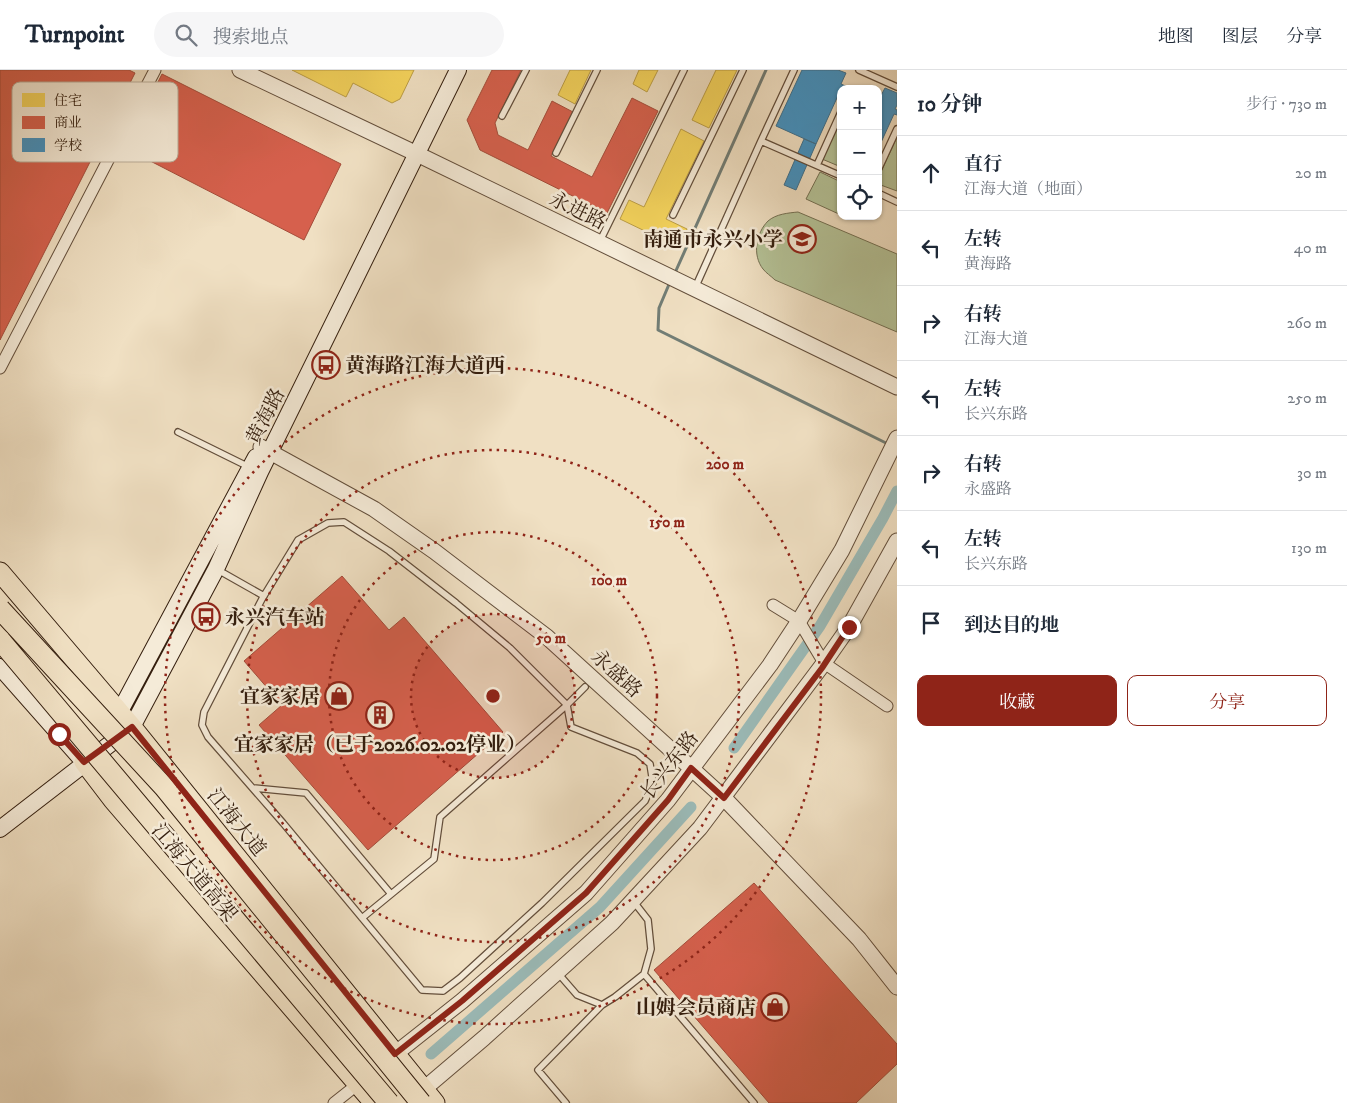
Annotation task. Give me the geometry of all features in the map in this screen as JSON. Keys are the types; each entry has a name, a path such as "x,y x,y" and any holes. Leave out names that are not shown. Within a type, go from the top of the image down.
{"highway":[{"name":"江海大道高架","path":"0,609 164,787 427,1098"},
{"name":"江海大道高架","path":"0,640 389,1103"}],"main road":[{"name":"黄海路","path":"412,152 446,70"},
{"name":"黄海路","path":"125,720 266,450 412,152 458,70"},
{"name":"黄海路","path":"0,829 84,762 125,720 216,569 255,470"},
{"name":"江海大道","path":"0,572 125,720 395,1054 427,1098"},
{"path":"0,667 84,762 113,800 374,1103"}],"street":[{"path":"149,82 155,70"},
{"name":"永进路","path":"240,70 897,388"},
{"path":"0,368 107,162"},
{"name":"长兴东路","path":"395,1054 462,1001 586,893 668,800 691,768 708,750 799,621 842,550 897,438"},
{"name":"永盛路","path":"266,450 374,509 434,550 547,637 724,798 859,939 897,987"},
{"path":"427,1098 558,972 612,923 700,828 849,627 897,541"},
{"path":"773,605 799,621 824,663 887,706"},
{"path":"334,1103 358,1084"}],"lane":[{"path":"502,116 526,70"},
{"path":"556,153 597,70"},
{"path":"599,243 684,70"},
{"path":"673,215 743,70"},
{"path":"691,287 794,70"},
{"path":"858,70 897,87"},
{"path":"817,166 837,121"},
{"path":"882,161 897,129"},
{"path":"761,141 839,175"},
{"path":"882,195 897,202"},
{"path":"178,432 255,470"},
{"path":"344,522 389,552 456,603 510,648 567,705 571,727 637,754 650,764 653,783 645,801 503,940 460,978 443,990 422,990 208,737 202,725 204,712 264,596 298,540 328,523 344,522"},
{"path":"216,569 264,596"},
{"path":"362,918 434,859 440,817 585,687"},
{"path":"253,788 306,793 391,894"},
{"path":"566,1103 538,1070 602,1005 644,974 651,949 648,920 633,900"},
{"path":"558,972 577,995 602,1005"},
{"path":"644,974 754,1103"}],"green space":[{"path":"837,124 837,165 822,159"},
{"path":"897,137 897,191 882,185 882,169"},
{"path":"820,172 837,180 837,213 806,199"},
{"path":"798,212 897,254 897,332 775,280 763,269 757,257 757,244 764,226 768,221 782,214"}],"building: 住宅":[{"path":"292,70 414,70 400,99 392,103 353,83 346,97"},
{"path":"570,70 591,70 575,104 558,95"},
{"path":"639,70 658,70 647,92 633,84"},
{"path":"716,70 737,70 709,128 692,120"},
{"path":"681,129 704,141 666,219 687,229 678,247 620,219 629,200 644,207"}],"building: 商业":[{"path":"0,70 129,70 135,73 130,82 12,82 12,162 90,162 0,340"},
{"path":"492,70 521,70 495,123 498,135 528,150 552,101 573,112 551,156 592,177 632,98 658,111 607,213 480,150 467,120"},
{"path":"162,74 178,82 158,82"},
{"path":"178,82 341,164 304,240 152,162 178,162"},
{"name":"宜家家居（已于2026.02.02停业）","path":"342,576 389,630 404,617 503,732 368,850 259,725 282,705 244,661"},
{"name":"山姆会员商店","path":"754,883 897,1044 897,1064 856,1103 769,1103 654,970"}],"building: 学校":[{"path":"802,70 838,70 846,73 841,84 843,85 837,85 837,98 816,144 776,126"},
{"path":"885,88 897,93 895,109 897,110 897,115 894,114 882,140 882,130 882,94"},
{"path":"804,139 816,144 796,190 784,185"}],"waterway":[{"path":"674,275 766,70"},
{"path":"670,282 659,308 658,330 888,444"},
{"path":"734,748 820,626 897,491"},
{"path":"431,1054 600,907 691,807"}],"place":[{"name":"南通市永兴小学","path":"802,239"},
{"name":"黄海路江海大道西","path":"326,365"},
{"name":"永兴汽车站","path":"206,617"},
{"name":"宜家家居","path":"339,696"},
{"name":"宜家家居（已于2026.02.02停业）","path":"380,715"},
{"name":"山姆会员商店","path":"775,1007"}],"route":[{"path":"59,734 84,762 132,727 395,1054 462,1001 586,893 668,800 691,768 724,798 822,668 849,627"}]}
